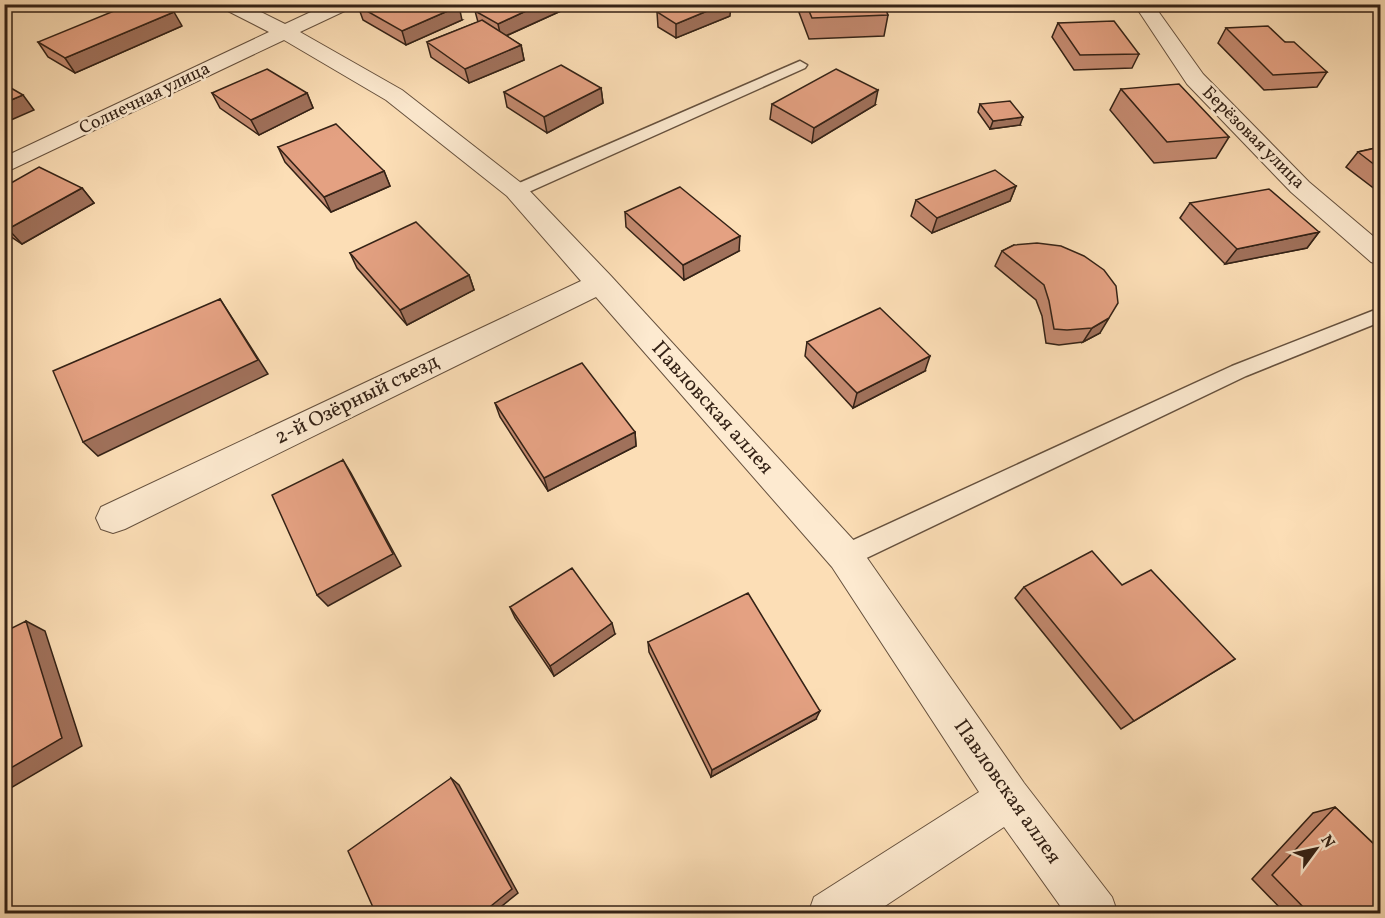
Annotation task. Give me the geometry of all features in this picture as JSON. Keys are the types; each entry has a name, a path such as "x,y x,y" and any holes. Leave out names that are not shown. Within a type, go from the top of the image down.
{"street":[{"name":"Павловская аллея","path":"229,4 285,32 394,95 516,191 845,556 1009,798 1095,914"},
{"name":"Солнечная улица","path":"4,166 344,4"},
{"name":"Берёзовая улица","path":"1143,4 1195,80 1300,187 1380,256"},
{"name":"2-й Озёрный съезд","path":"113,518 601,283"},
{"path":"831,914 1009,798"}],"lane":[{"path":"516,191 800,65"},
{"path":"845,556 1239,371 1380,315"}],"building":[{"path":"131,4 159,4 174,12 65,58 38,42"},
{"path":"362,4 456,4 459,6 402,31 358,6"},
{"path":"491,4 541,4 498,24 475,11"},
{"path":"677,4 724,4 676,24 657,12"},
{"path":"806,4 883,4 888,15 812,18"},
{"path":"482,20 521,45 465,69 427,42"},
{"path":"1114,21 1139,54 1080,55 1058,23"},
{"path":"1268,26 1285,42 1294,42 1327,72 1273,75 1226,28"},
{"path":"561,65 601,88 544,117 504,92"},
{"path":"267,69 307,93 251,120 212,93"},
{"path":"836,69 878,90 814,128 772,104"},
{"path":"4,84 23,95 4,103"},
{"path":"1179,84 1229,137 1167,142 1121,89"},
{"path":"1010,101 1023,117 993,121 980,104"},
{"path":"336,124 384,171 324,197 278,147"},
{"path":"1380,147 1380,169 1358,152"},
{"path":"39,167 82,188 8,229 4,227 4,187"},
{"path":"995,170 1016,186 937,218 916,200"},
{"path":"680,187 740,236 683,265 625,212"},
{"path":"1269,189 1319,232 1237,249 1190,203"},
{"path":"416,222 469,275 400,310 350,253"},
{"path":"1037,243 1061,246 1084,256 1104,270 1116,286 1118,303 1109,318 1092,328 1054,329 1044,285 1002,251 1014,245"},
{"path":"220,299 258,360 83,442 53,371"},
{"path":"880,308 930,356 857,393 807,342"},
{"path":"582,363 635,432 544,478 495,403"},
{"path":"343,460 393,554 317,595 272,495"},
{"path":"1092,551 1122,585 1151,570 1235,659 1134,721 1024,587"},
{"path":"572,568 612,623 550,666 510,607"},
{"path":"748,593 820,711 712,770 648,642"},
{"path":"26,621 62,738 4,772 4,632"},
{"path":"451,778 512,889 481,914 376,914 348,851"},
{"path":"1335,807 1380,850 1380,914 1310,914 1272,875"}]}
